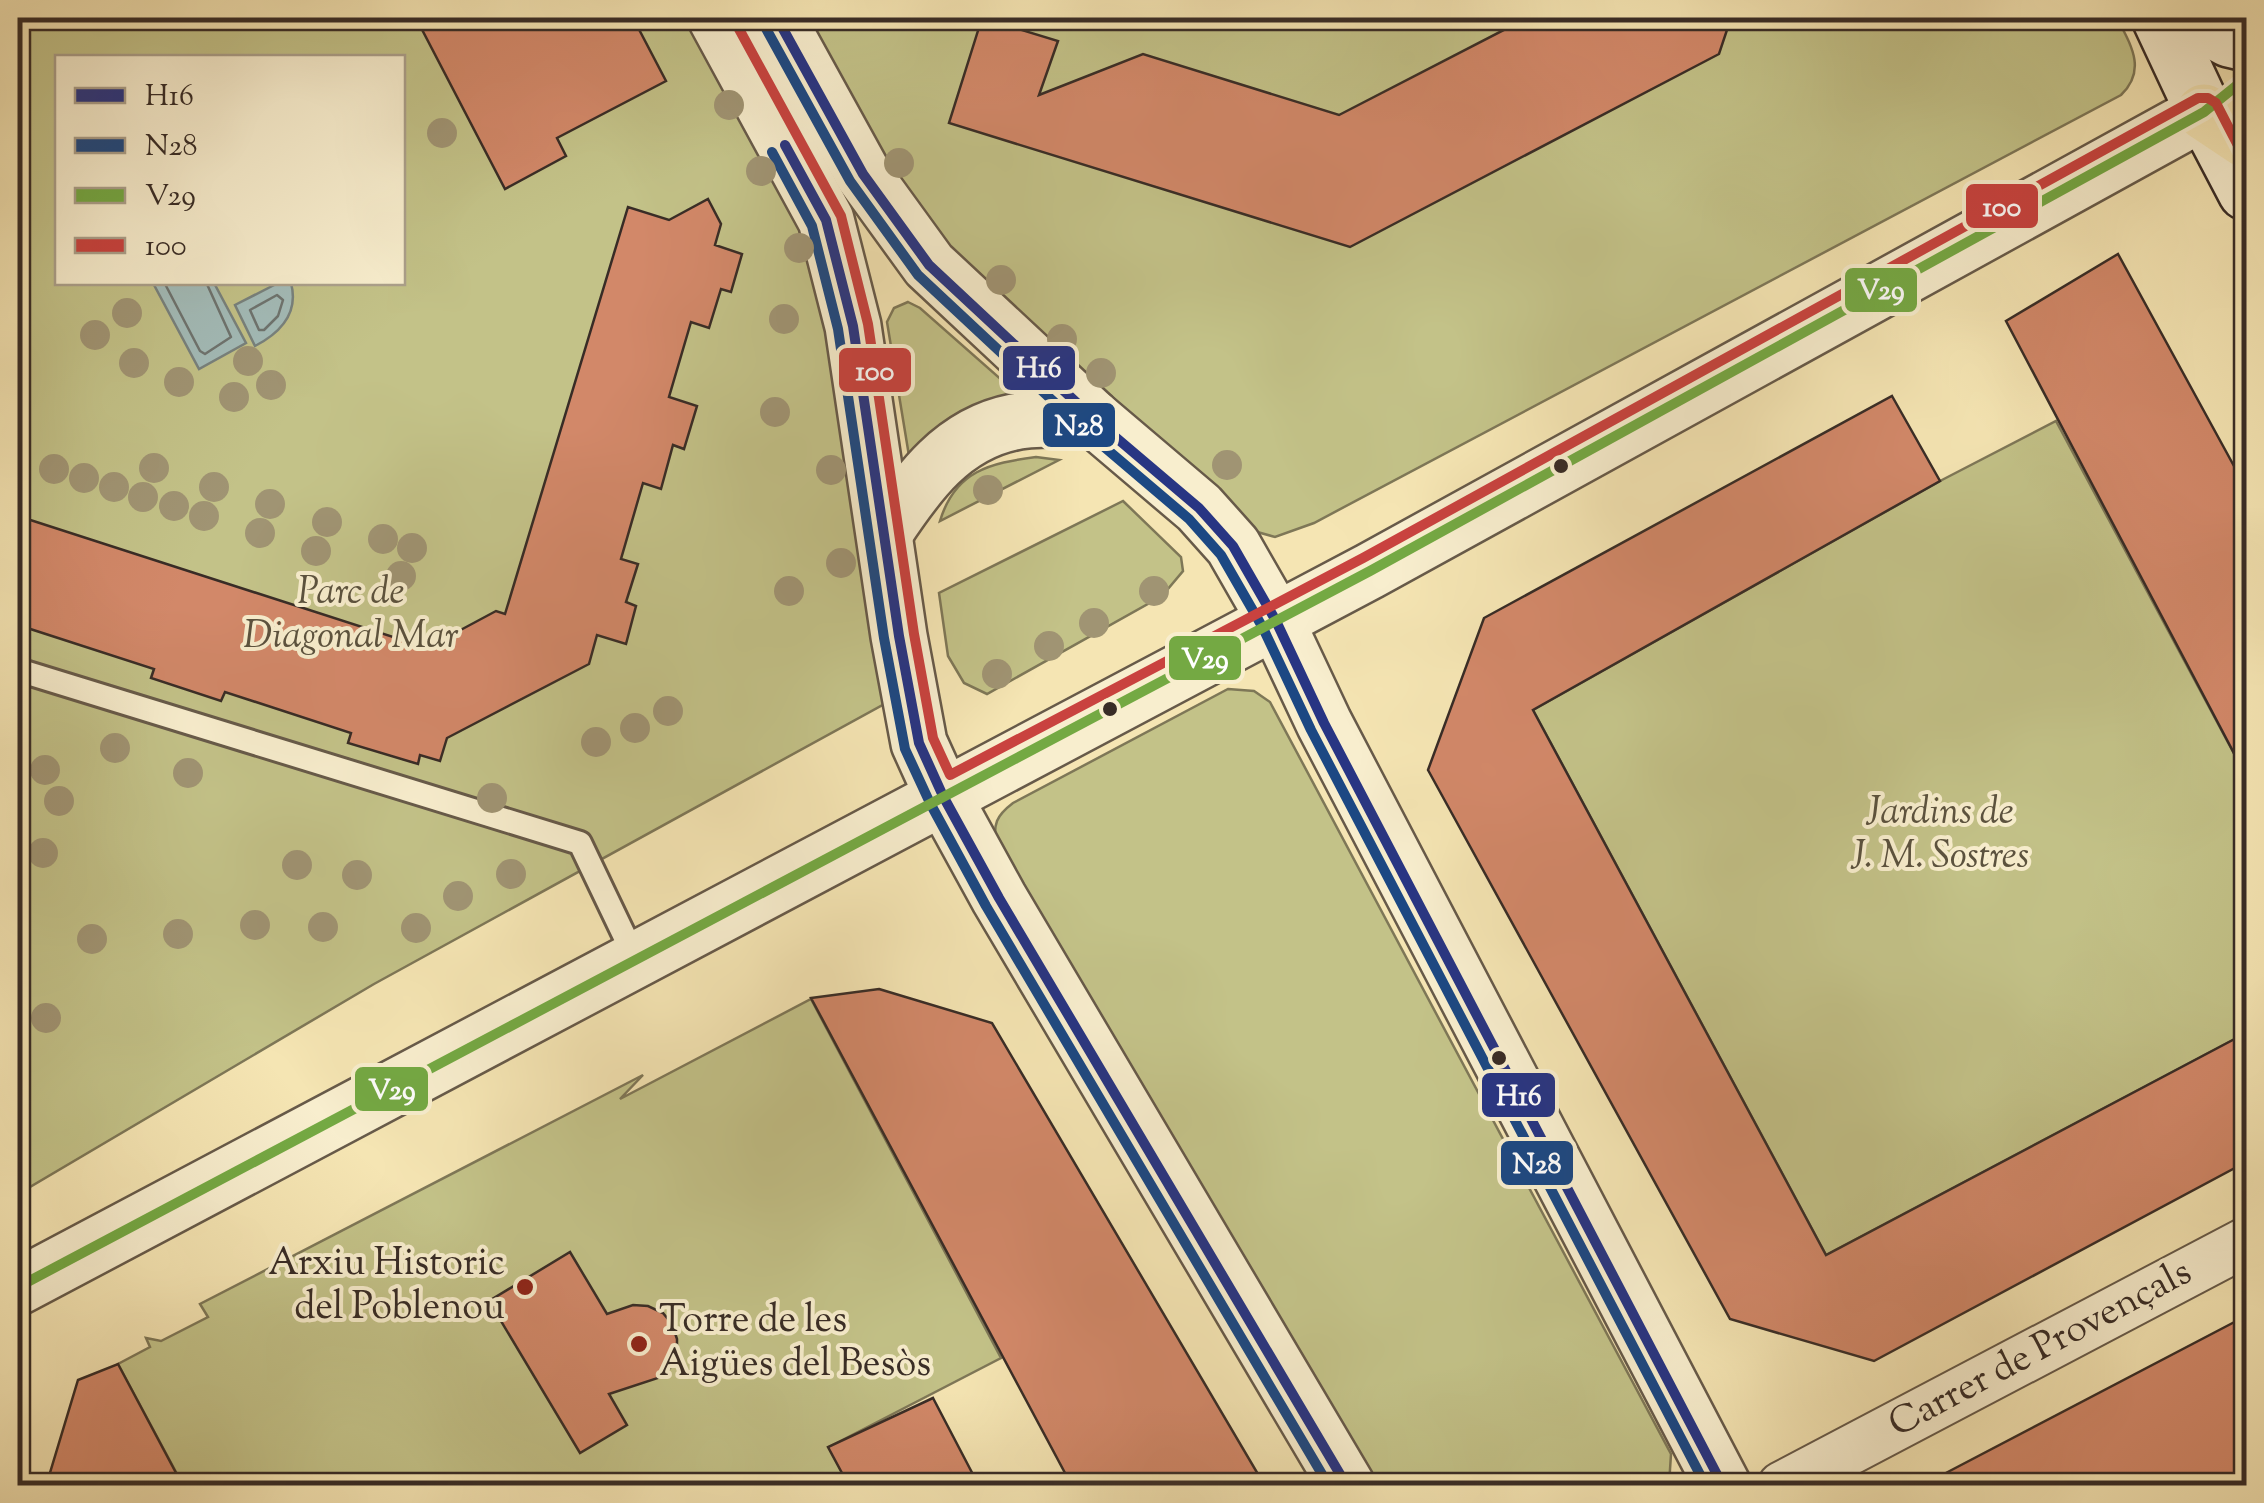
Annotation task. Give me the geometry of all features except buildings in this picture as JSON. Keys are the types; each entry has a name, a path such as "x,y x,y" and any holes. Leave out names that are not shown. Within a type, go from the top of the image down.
{"street":[{"path":"716,18 826,220 854,326 899,636 919,742 943,796 1000,898 1346,1486"},
{"path":"777,18 863,174 929,265 1093,418 1200,508 1233,546 1276,621 1324,723 1723,1486"},
{"path":"2160,18 2225,126 2246,192"},
{"path":"2191,18 2229,39 2246,43"},
{"path":"18,1287 943,796 2225,126 2246,78"},
{"path":"885,532 928,472 962,442 989,428 1018,421 1093,418"},
{"name":"Carrer de Provençals","path":"1782,1486 2246,1242"}],"lane":[{"path":"18,670 580,843 636,958"}],"green space":[{"name":"Parc de Diagonal Mar","path":"18,18 694,18 811,241 897,697 374,984 18,1194"},
{"path":"794,18 2117,18 2135,67 2129,86 2121,95 1314,523 1275,537 1243,528 938,259"},
{"path":"908,302 920,308 1030,405 911,468 887,322 894,308"},
{"name":"Jardins de J. M. Sostres","path":"2056,421 2246,776 2246,1033 1826,1255 1533,710 1940,481"},
{"path":"1036,457 1059,460 940,521 955,491 976,472"},
{"path":"1123,501 1181,557 1183,571 1162,596 987,694 964,683 948,656 939,593"},
{"path":"1228,689 1254,691 1270,702 1671,1454 1669,1485 1365,1485 996,845 997,821 1013,803"},
{"path":"811,999 1001,1358 829,1447 849,1486 183,1485 118,1364 150,1347 146,1338 161,1341 208,1317 200,1304 643,1075 620,1099"}],"water":[{"path":"154,285 215,285 246,343 199,369"},
{"path":"274,285 291,285 290,313 272,335 255,346 235,305"}],"transit line":[{"name":"100","path":"733,18 841,216 868,324 933,738 950,775 1363,558 2198,98 2216,103 2246,161"},
{"name":"H16","path":"777,18 863,174 929,265 1093,418 1199,508 1233,546 1276,621 1324,723 1723,1486"},
{"name":"N28","path":"764,25 850,181 918,275 1083,429 1189,519 1221,555 1263,628 1311,730 1706,1486"},
{"name":"V29","path":"18,1287 1370,571 2204,112 2246,78"},
{"name":"H16","path":"785,145 826,220 853,326 899,636 919,743 999,898 1347,1486"},
{"name":"N28","path":"772,152 812,226 838,329 884,638 905,749 986,906 1329,1486"}],"place":[{"name":"Arxiu Historic del Poblenou","path":"525,1287"},
{"name":"Torre de les Aigües del Besòs","path":"639,1344"}]}
